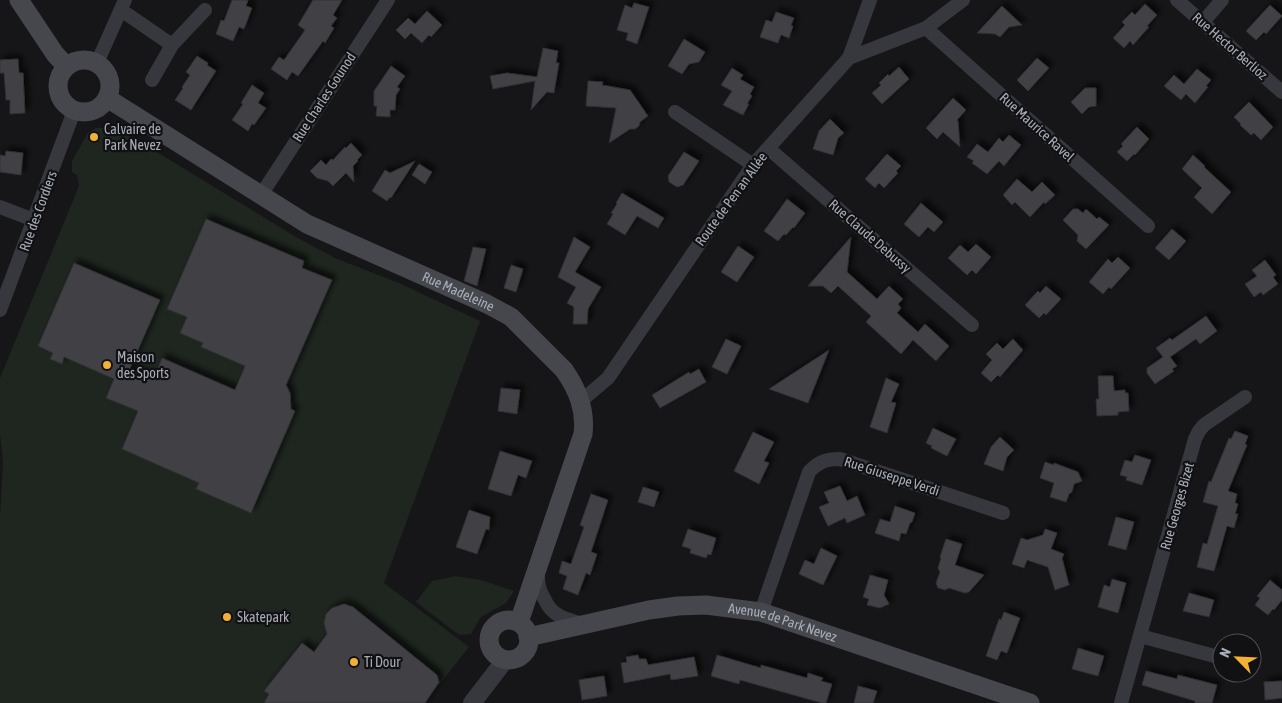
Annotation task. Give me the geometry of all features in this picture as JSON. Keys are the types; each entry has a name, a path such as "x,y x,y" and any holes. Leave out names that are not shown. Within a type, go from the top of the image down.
{"main road":[{"path":"19,0 55,54 66,66"},
{"path":"78,60 97,63 109,79 107,98 99,108 93,111 74,111 62,101 59,95 58,79 66,66 78,60"},
{"name":"Rue Madeleine","path":"107,98 307,224 487,304 512,317 564,370 581,401 584,423 583,434 538,564 523,630"},
{"name":"Avenue de Park Nevez","path":"523,630 586,625 649,610 678,606 706,605 761,612 1030,703"},
{"path":"506,620 523,630 529,644 523,656 511,661 504,660 498,659 490,649 488,636 495,625 506,620"}],"street":[{"name":"Rue Charles Gounod","path":"261,195 388,0"},
{"path":"849,58 870,0"},
{"name":"Route de Pen an Allée","path":"581,401 608,378 753,165 849,58 926,28 964,0"},
{"name":"Rue Hector Berlioz","path":"1177,0 1282,92"},
{"path":"1203,22 1222,0"},
{"path":"97,63 123,5 172,45"},
{"path":"152,80 172,45 205,10"},
{"name":"Rue Maurice Ravel","path":"926,28 1148,226"},
{"name":"Rue des Cordiers","path":"0,310 74,111"},
{"path":"675,112 753,165"},
{"name":"Rue Claude Debussy","path":"768,148 972,325"},
{"path":"0,206 34,220"},
{"name":"Rue Georges Bizet","path":"1121,703 1197,435 1204,425 1245,397"},
{"name":"Rue Giuseppe Verdi","path":"761,612 809,472 823,460 840,459 1003,513"},
{"path":"538,564 538,587 549,609 560,616 586,625"},
{"path":"1140,636 1212,655"},
{"path":"472,703 504,660"}],"shaded area":[{"path":"96,128 119,129 296,237 335,258 399,283 480,321 384,583 469,647 425,703 0,703 0,517 3,462 0,433 0,378 79,186 77,175 72,172 72,161 87,134"},
{"path":"455,576 481,580 514,591 506,603 481,617 471,634 459,635 416,602 432,581"}],"building":[{"path":"232,0 248,0 246,6 252,8 244,29 239,27 233,41 216,34 221,20 224,21"},
{"path":"313,0 342,0 333,15 337,18 331,26 334,28 325,43 323,41 298,76 292,72 287,80 271,69 279,57 284,60 305,30 298,25"},
{"path":"634,3 649,7 637,44 626,40 628,33 617,30 625,5 632,8"},
{"path":"1145,4 1157,15 1133,45 1130,41 1124,48 1113,38 1125,25 1122,22 1132,12 1135,15"},
{"path":"1270,5 1282,16 1266,34 1264,32 1256,40 1246,31"},
{"path":"1002,6 1022,25 1009,27 1000,37 995,34 977,33"},
{"path":"427,11 442,25 431,37 429,35 422,43 411,33 405,39 396,30 408,18 415,24"},
{"path":"776,12 794,18 789,38 781,35 778,43 760,37 766,20 772,22"},
{"path":"684,39 705,52 699,62 689,64 682,74 668,66"},
{"path":"543,48 558,51 556,63 559,63 554,93 547,92 531,110 535,81 493,89 490,76 507,73 537,77"},
{"path":"197,56 216,71 191,110 175,100 190,75 186,72"},
{"path":"1037,58 1049,68 1028,91 1017,80"},
{"path":"18,59 19,73 23,73 25,113 10,114 10,100 6,100 4,73 0,73 0,60"},
{"path":"391,66 405,76 397,87 400,89 396,95 395,110 390,110 390,117 376,116 377,106 374,106 374,91"},
{"path":"899,67 909,79 882,104 872,93 881,85 879,83 888,74 889,76"},
{"path":"732,68 743,75 740,79 754,87 750,94 752,96 747,104 749,104 743,115 723,105 732,91 721,85"},
{"path":"1197,69 1211,80 1206,86 1208,87 1195,103 1186,94 1181,100 1164,86 1174,75 1184,84"},
{"path":"588,81 603,82 602,85 630,90 648,116 635,129 630,129 609,143 616,108 586,106"},
{"path":"252,85 264,93 258,103 266,108 248,131 232,120 243,104 241,103"},
{"path":"1085,88 1096,88 1096,106 1089,107 1082,114 1071,102"},
{"path":"953,98 966,110 957,120 960,147 943,132 937,139 926,128"},
{"path":"1249,102 1273,127 1261,140 1254,133 1251,135 1234,117"},
{"path":"830,119 844,133 838,138 833,155 813,149 819,131"},
{"path":"1137,127 1149,139 1127,161 1117,152 1123,146 1121,144"},
{"path":"1009,135 1021,145 1004,166 999,161 987,174 967,157 977,144 988,152 999,138 1003,142"},
{"path":"351,143 362,155 353,166 354,182 346,173 333,186 328,181 317,178 310,171 321,160 326,165"},
{"path":"6,151 23,153 21,175 0,172 0,155 5,156"},
{"path":"684,152 699,161 683,185 677,187 669,182 668,176"},
{"path":"887,154 901,166 896,171 898,173 884,188 879,183 875,188 865,179"},
{"path":"1193,155 1231,192 1212,214 1194,197 1202,188 1182,169"},
{"path":"415,161 391,198 387,201 372,191 385,170 390,173"},
{"path":"419,164 432,172 425,184 412,175"},
{"path":"1017,179 1032,192 1042,182 1055,195 1045,204 1044,202 1030,217 1015,202 1012,205 1003,195"},
{"path":"622,193 664,218 658,228 637,216 625,235 607,224"},
{"path":"787,199 805,213 794,228 786,235 784,234 778,241 764,231"},
{"path":"921,203 943,222 934,232 928,227 919,237 904,224"},
{"path":"1073,209 1078,209 1083,213 1086,209 1097,219 1099,217 1109,225 1086,249 1077,241 1078,235 1063,220"},
{"name":"Maison des Sports","path":"206,219 304,261 302,268 332,280 286,385 290,393 291,409 295,411 251,513 196,489 199,483 122,449 138,411 106,398 114,379 64,357 62,364 50,359 53,353 38,346 74,263 160,300 130,368 154,378 162,358 235,390 245,366 201,347 203,343 180,333 187,317 167,309"},
{"path":"1172,229 1186,241 1169,260 1155,248"},
{"path":"574,237 590,247 575,272 601,287 588,309 587,324 573,324 574,307 567,303 576,287 558,277"},
{"path":"851,237 847,272 877,299 889,286 903,299 898,304 901,308 897,313 918,332 925,324 949,346 936,361 913,340 901,354 866,322 871,316 838,286 831,293 823,286 808,286"},
{"path":"976,244 991,257 976,274 972,270 967,275 948,258 960,245 968,252"},
{"path":"738,246 754,257 737,282 721,272"},
{"path":"473,247 486,249 477,286 464,281"},
{"path":"1118,257 1130,268 1111,289 1109,287 1103,294 1089,282 1108,259 1112,263"},
{"path":"1265,260 1276,275 1273,277 1278,284 1263,295 1261,292 1254,297 1245,284 1257,276 1252,270"},
{"path":"511,265 523,269 516,292 504,288"},
{"path":"1046,286 1061,299 1046,315 1044,313 1039,318 1025,305 1038,291 1040,293"},
{"path":"1206,316 1217,331 1200,344 1196,339 1170,357 1177,366 1172,369 1174,371 1155,384 1147,373 1147,368 1163,357 1156,348 1170,338 1172,340"},
{"path":"726,339 741,346 727,374 712,367"},
{"path":"1013,339 1023,350 1000,377 998,375 991,382 981,373 992,360 986,354 997,343 1003,349"},
{"path":"829,350 808,403 769,389"},
{"path":"699,369 706,382 660,408 652,395 689,372 690,374"},
{"path":"1098,376 1113,376 1114,391 1125,390 1125,393 1128,393 1129,411 1118,412 1118,415 1097,416 1096,399 1099,399"},
{"path":"886,378 899,384 891,402 896,403 887,433 870,427"},
{"path":"501,388 520,390 517,414 498,411"},
{"path":"933,428 956,439 947,456 931,448 932,446 926,443"},
{"path":"1235,431 1248,436 1245,444 1247,445 1228,491 1237,494 1235,503 1238,504 1235,514 1238,514 1234,528 1227,526 1214,571 1197,567 1203,543 1207,544 1218,506 1203,502 1209,481 1211,482 1229,438 1231,439"},
{"path":"753,432 774,442 764,461 769,463 759,484 734,471"},
{"path":"1000,437 1014,450 1007,457 1003,471 984,464 991,447"},
{"path":"500,451 532,461 526,478 518,475 511,496 488,489"},
{"path":"1135,455 1151,460 1142,485 1126,480 1127,477 1120,475 1125,460 1132,462"},
{"path":"1045,462 1054,465 1054,463 1078,472 1082,481 1074,484 1066,502 1050,497 1054,483 1040,478"},
{"path":"840,486 847,501 857,496 865,515 847,523 845,518 828,526 819,507 829,503 824,492"},
{"path":"643,487 659,492 654,507 638,502"},
{"path":"591,494 608,500 591,552 597,554 590,575 586,573 578,595 563,589 567,576 559,573 562,561 571,564 584,527 580,525"},
{"path":"895,506 915,513 906,534 901,533 899,541 875,533 880,519 890,522"},
{"path":"469,510 490,517 489,530 486,529 477,554 456,547"},
{"path":"1116,517 1134,522 1126,550 1108,545"},
{"path":"688,529 716,538 711,555 708,554 706,558 690,553 691,549 682,546"},
{"path":"1045,529 1057,533 1051,549 1064,554 1062,558 1069,585 1055,590 1048,567 1027,560 1024,568 1012,564 1021,538 1027,540 1043,535"},
{"path":"946,539 962,544 955,565 984,575 969,592 965,593 949,588 945,590 938,588 936,583 940,572 938,568"},
{"path":"821,548 837,556 823,585 799,574 805,560 814,564"},
{"path":"870,575 888,580 884,595 889,604 880,608 867,605 869,599 863,597"},
{"path":"1112,579 1126,583 1118,613 1098,607 1104,585 1110,587"},
{"path":"1270,580 1282,590 1282,600 1268,615 1255,605 1260,598 1257,596"},
{"path":"1189,593 1214,600 1209,617 1183,611"},
{"name":"Ti Dour","path":"344,604 353,607 437,675 439,682 425,703 264,703 269,694 264,691 302,643 314,652 327,634 324,623 326,614 332,608"},
{"path":"1004,612 1020,618 1007,653 1001,651 997,660 986,656 999,619 1001,620"},
{"path":"1078,648 1104,656 1098,676 1072,669"},
{"path":"638,655 639,659 646,659 648,665 694,657 698,676 671,680 670,674 624,683 621,663 627,662 626,657"},
{"path":"717,655 761,668 761,665 807,678 808,673 823,678 821,681 832,684 826,703 740,680 739,684 711,676"},
{"path":"1146,671 1177,679 1178,675 1217,685 1212,703 1195,703 1195,701 1142,685"},
{"path":"604,676 607,696 582,700 579,680"},
{"path":"1282,681 1282,698 1265,700 1264,682"},
{"path":"858,686 877,691 873,703 854,703"}],"place":[{"name":"Calvaire de Park Nevez","path":"94,137"},
{"name":"Maison des Sports","path":"107,365"},
{"name":"Skatepark","path":"227,617"},
{"name":"Ti Dour","path":"354,662"}]}
